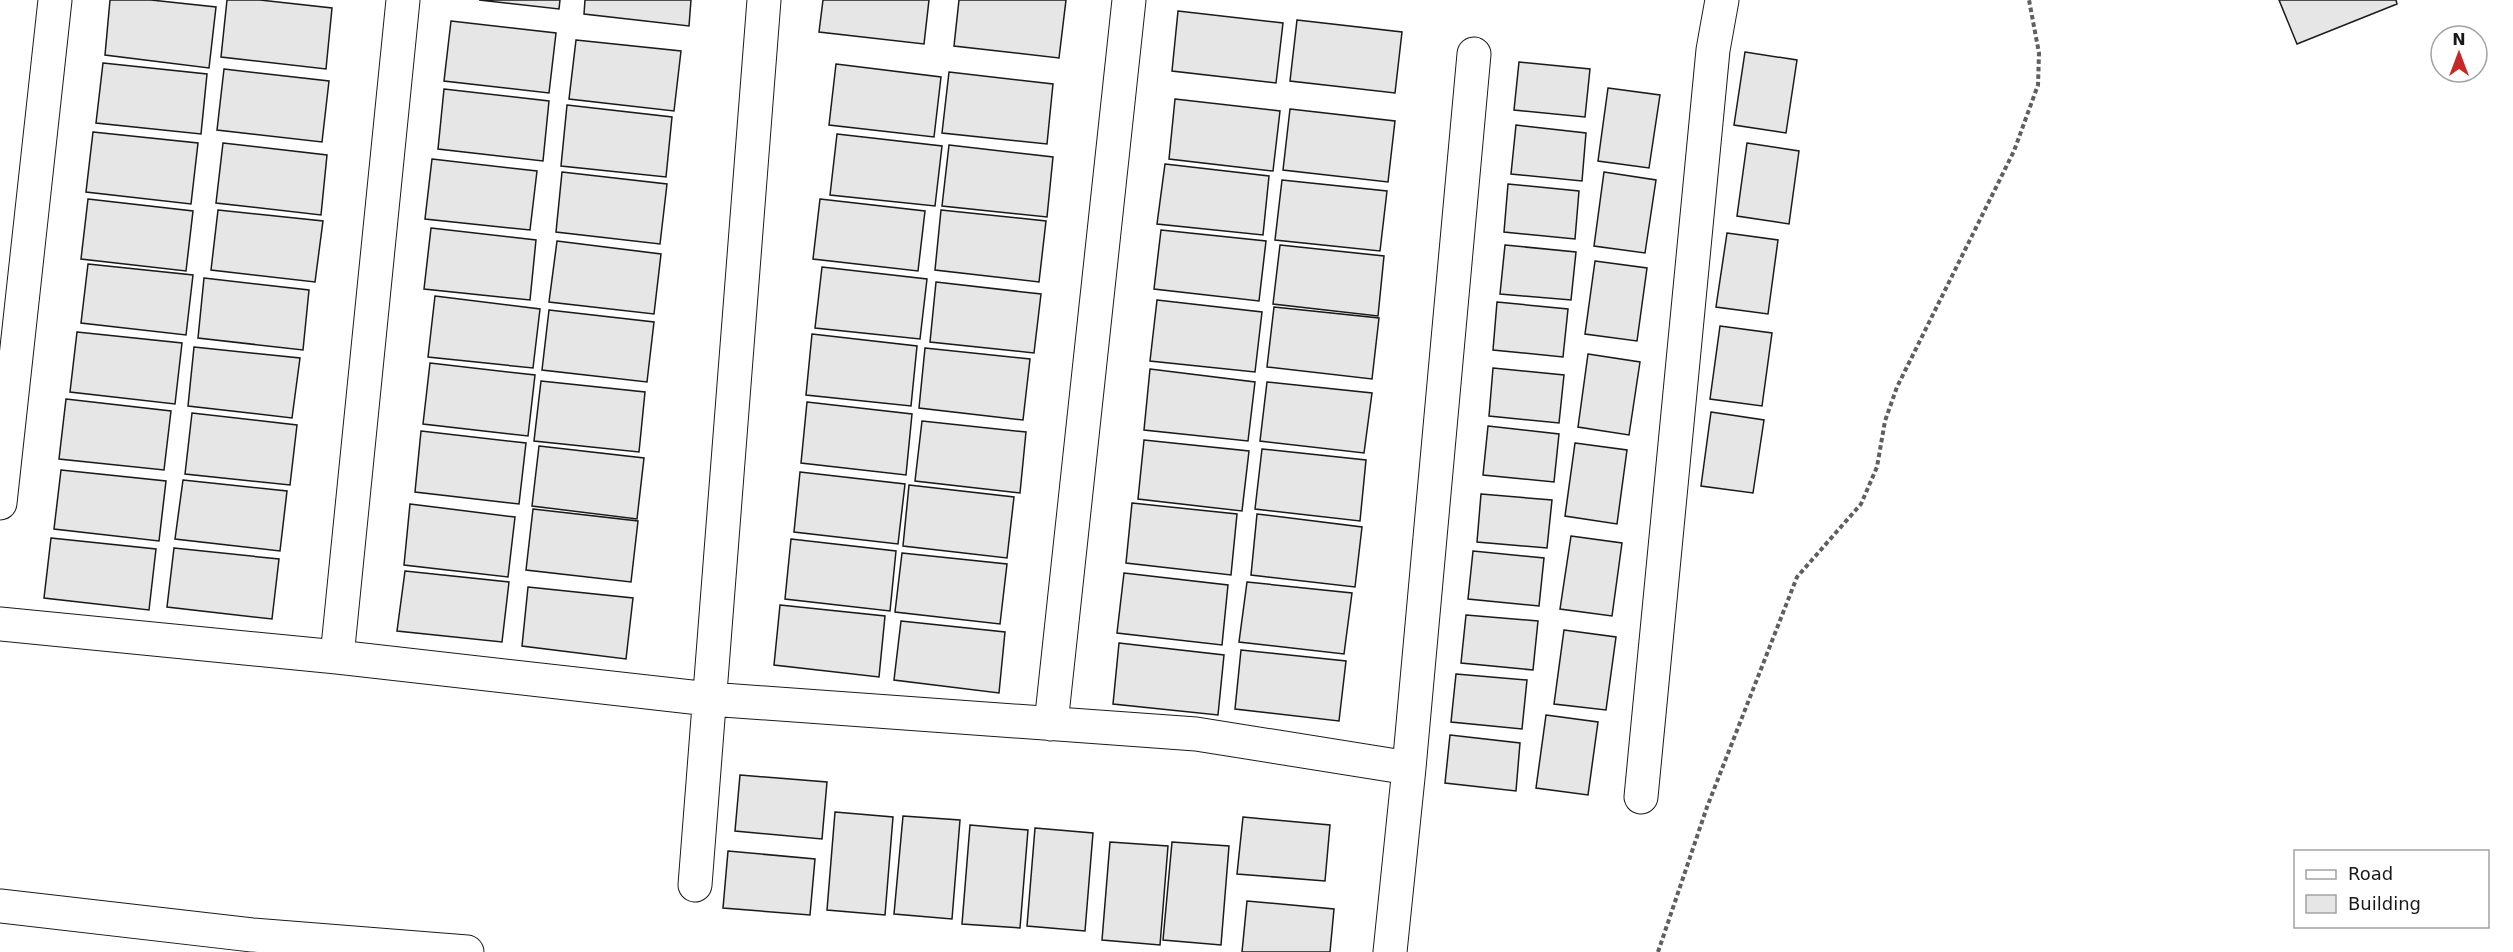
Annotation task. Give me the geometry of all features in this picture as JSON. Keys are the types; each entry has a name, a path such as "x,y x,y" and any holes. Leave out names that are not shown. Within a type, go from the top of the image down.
{"street":[{"path":"0,502 55,0"},
{"path":"337,657 403,0"},
{"path":"695,885 764,0"},
{"path":"1051,724 1129,0"},
{"path":"1641,797 1712,61 1722,0"},
{"path":"1390,952 1474,54"},
{"path":"0,624 337,657 709,699 1196,734 1409,768"},
{"path":"0,906 250,944 467,952"}],"path":[{"path":"1658,952 1707,807 1797,577 1861,504 1877,467 1885,421 1897,387 2014,151 2038,85 2039,53 2029,0"}],"building":[{"path":"110,0 151,0 216,7 209,68 105,55"},
{"path":"227,0 260,0 332,8 326,69 221,57"},
{"path":"479,0 560,0 559,9"},
{"path":"585,0 691,0 689,26 584,14"},
{"path":"823,0 929,0 924,44 819,32"},
{"path":"959,0 1066,0 1059,58 954,46"},
{"path":"2279,0 2396,0 2397,4 2297,44"},
{"path":"1178,11 1283,23 1276,83 1172,71"},
{"path":"1297,20 1402,32 1395,93 1290,81"},
{"path":"451,21 556,33 549,93 444,81"},
{"path":"576,40 681,51 674,111 569,99"},
{"path":"1745,52 1797,60 1786,133 1734,125"},
{"path":"1519,62 1590,69 1585,117 1514,110"},
{"path":"103,63 207,74 201,134 96,123"},
{"path":"836,64 941,77 934,137 829,125"},
{"path":"224,69 329,81 322,142 217,130"},
{"path":"949,72 1053,84 1047,144 942,133"},
{"path":"1608,88 1660,95 1649,168 1598,161"},
{"path":"444,89 549,101 543,161 438,149"},
{"path":"1175,99 1280,111 1273,171 1169,159"},
{"path":"567,105 672,117 666,177 561,166"},
{"path":"1290,109 1395,121 1388,182 1283,170"},
{"path":"1516,125 1586,133 1582,181 1511,174"},
{"path":"93,132 198,143 191,204 86,192"},
{"path":"837,134 942,146 935,206 830,195"},
{"path":"223,143 327,155 321,215 216,203"},
{"path":"1747,143 1799,151 1789,224 1737,216"},
{"path":"949,145 1053,157 1047,217 942,206"},
{"path":"432,159 537,171 530,230 425,219"},
{"path":"1165,164 1269,176 1263,235 1157,224"},
{"path":"562,172 667,184 660,244 556,232"},
{"path":"1604,172 1656,180 1645,253 1594,246"},
{"path":"1282,180 1387,191 1380,251 1275,240"},
{"path":"1508,184 1579,191 1575,239 1504,232"},
{"path":"88,199 193,211 186,271 81,259"},
{"path":"820,199 925,211 918,271 813,259"},
{"path":"218,210 323,221 315,282 211,270"},
{"path":"941,210 1046,221 1039,282 935,270"},
{"path":"431,228 536,240 530,300 424,289"},
{"path":"1161,230 1266,241 1259,301 1154,289"},
{"path":"1727,233 1778,240 1768,314 1716,307"},
{"path":"557,241 661,254 654,314 549,302"},
{"path":"1280,245 1384,256 1378,316 1273,304"},
{"path":"1505,245 1576,252 1571,300 1500,294"},
{"path":"1595,261 1647,268 1637,341 1585,334"},
{"path":"88,264 193,275 186,335 81,323"},
{"path":"822,267 927,279 920,339 815,328"},
{"path":"204,278 309,290 303,350 198,338"},
{"path":"936,282 1041,294 1034,353 930,342"},
{"path":"435,296 540,309 533,368 428,357"},
{"path":"1157,300 1262,312 1255,372 1150,361"},
{"path":"1497,302 1568,309 1563,357 1493,350"},
{"path":"1274,307 1379,318 1372,379 1267,367"},
{"path":"549,310 654,322 647,382 542,370"},
{"path":"1720,326 1772,333 1762,406 1710,399"},
{"path":"77,332 182,343 175,404 70,392"},
{"path":"812,334 917,346 911,406 806,395"},
{"path":"194,347 300,358 292,418 188,406"},
{"path":"925,348 1030,359 1023,420 919,408"},
{"path":"1588,354 1640,362 1629,435 1578,427"},
{"path":"430,363 535,375 528,436 423,424"},
{"path":"1493,368 1564,375 1559,423 1489,416"},
{"path":"1150,369 1255,382 1248,441 1144,430"},
{"path":"541,381 645,392 639,452 534,441"},
{"path":"1267,382 1372,393 1364,453 1260,441"},
{"path":"66,399 171,411 164,470 59,459"},
{"path":"807,402 912,414 906,475 801,463"},
{"path":"1711,412 1764,420 1753,493 1701,486"},
{"path":"192,413 297,425 290,485 185,474"},
{"path":"922,421 1026,432 1020,493 915,481"},
{"path":"1488,426 1559,434 1554,482 1483,475"},
{"path":"421,431 526,443 519,504 415,492"},
{"path":"1144,440 1249,451 1242,511 1138,499"},
{"path":"1575,443 1627,450 1617,524 1565,516"},
{"path":"539,446 644,458 637,519 532,506"},
{"path":"1262,449 1366,460 1360,521 1255,509"},
{"path":"61,470 166,481 159,541 54,529"},
{"path":"800,472 905,484 898,544 794,532"},
{"path":"183,480 287,491 280,551 175,539"},
{"path":"909,485 1014,497 1007,558 903,546"},
{"path":"1481,494 1552,500 1547,548 1477,542"},
{"path":"1132,503 1237,514 1231,575 1126,563"},
{"path":"410,504 515,517 508,577 404,565"},
{"path":"533,509 638,521 631,582 526,570"},
{"path":"1257,514 1362,527 1355,587 1251,575"},
{"path":"1571,536 1622,543 1612,616 1560,609"},
{"path":"51,538 156,549 149,610 44,598"},
{"path":"791,539 896,551 890,611 785,599"},
{"path":"174,548 279,559 272,619 167,607"},
{"path":"1473,551 1544,558 1539,606 1468,599"},
{"path":"902,553 1007,564 1000,624 895,612"},
{"path":"405,571 509,582 502,642 397,631"},
{"path":"1124,573 1228,585 1222,645 1117,633"},
{"path":"1247,582 1352,593 1344,654 1239,642"},
{"path":"528,587 633,598 626,659 522,646"},
{"path":"780,605 885,616 879,677 774,665"},
{"path":"1466,615 1538,621 1533,670 1461,663"},
{"path":"901,621 1005,632 999,693 894,680"},
{"path":"1564,630 1616,637 1606,710 1554,704"},
{"path":"1119,643 1224,655 1218,715 1113,704"},
{"path":"1241,650 1346,661 1339,721 1235,709"},
{"path":"1456,674 1527,680 1522,729 1451,722"},
{"path":"1546,715 1598,722 1588,795 1536,788"},
{"path":"1450,735 1520,743 1516,791 1445,783"},
{"path":"740,775 827,782 822,839 735,831"},
{"path":"835,812 893,817 885,915 827,910"},
{"path":"903,816 960,820 952,919 894,914"},
{"path":"1243,817 1330,825 1325,881 1237,874"},
{"path":"970,825 1028,830 1020,928 962,924"},
{"path":"1035,828 1093,833 1085,931 1027,926"},
{"path":"1110,842 1168,846 1160,945 1102,940"},
{"path":"1172,842 1229,846 1221,945 1163,940"},
{"path":"728,851 815,859 810,915 723,908"},
{"path":"1247,901 1334,909 1330,952 1242,952"}]}
